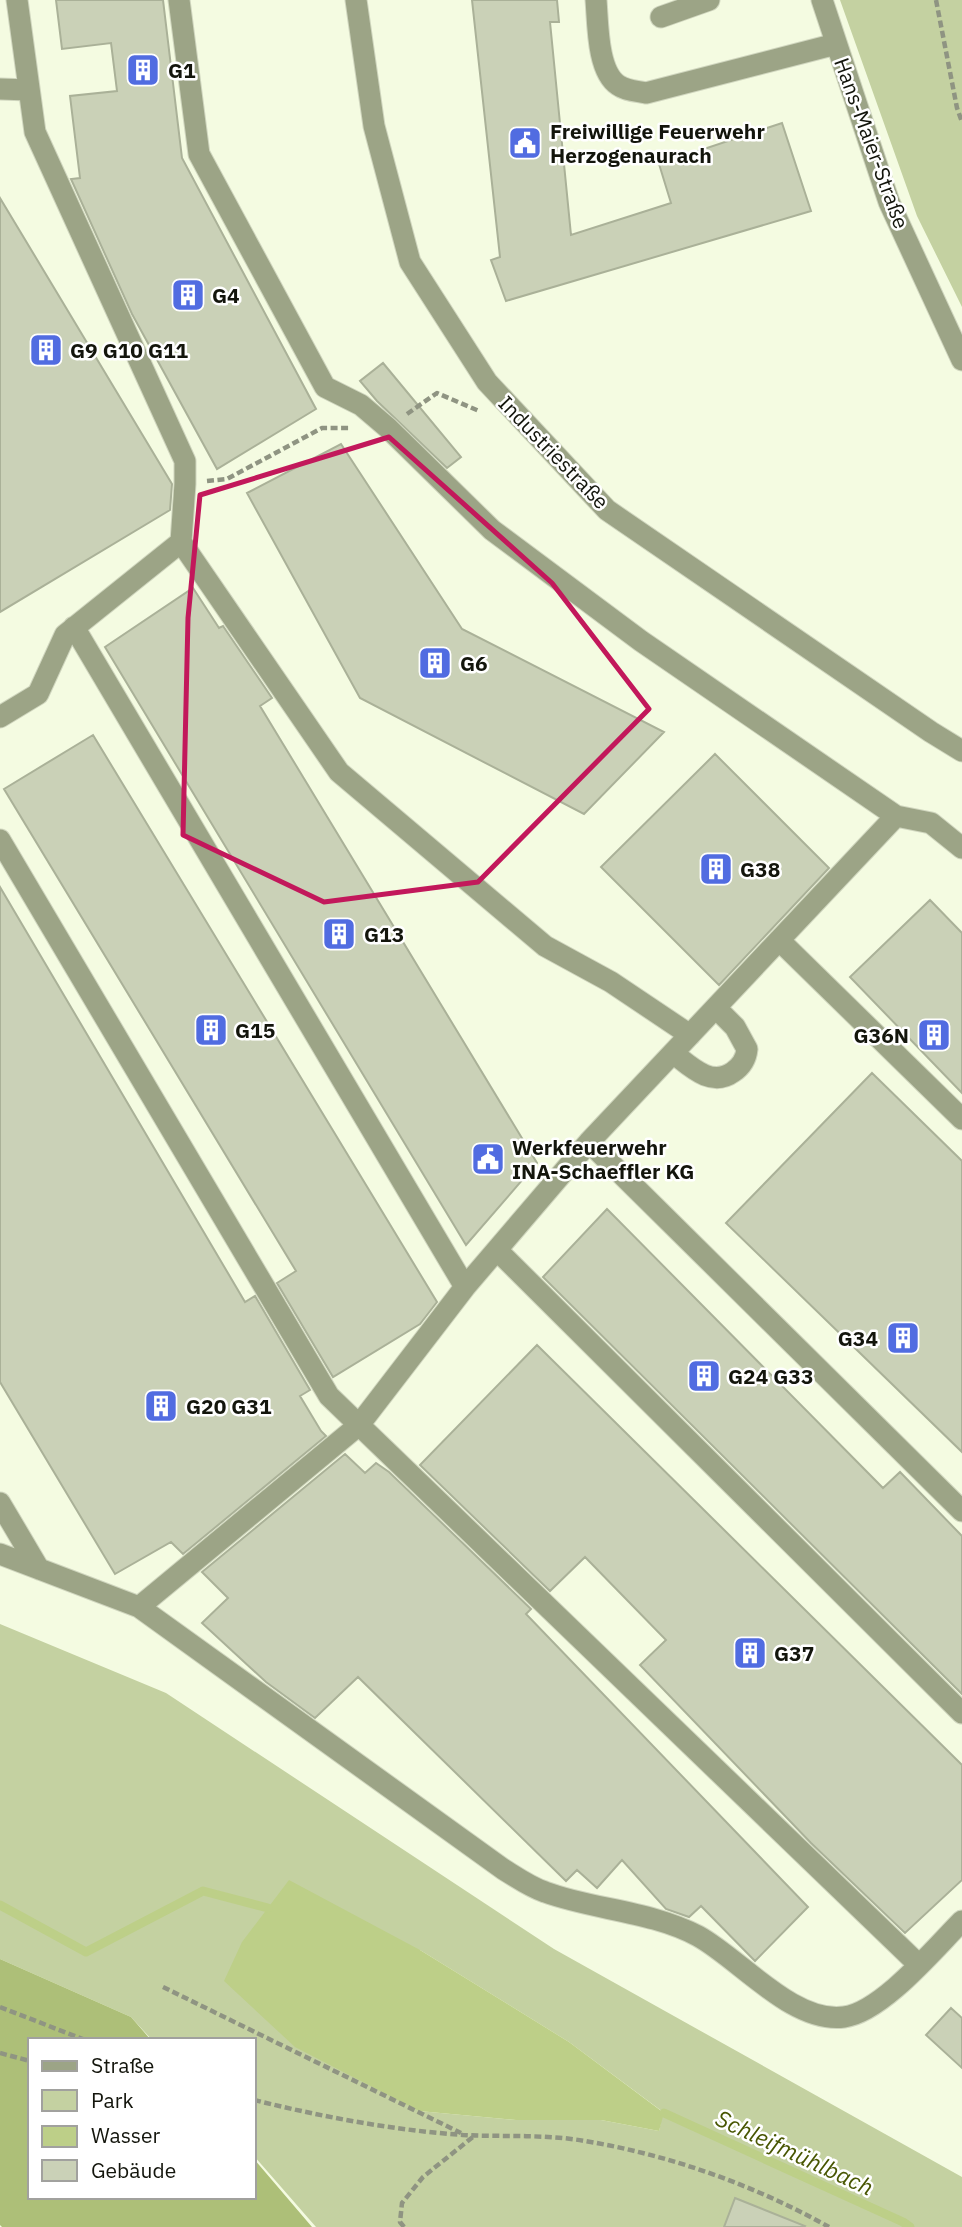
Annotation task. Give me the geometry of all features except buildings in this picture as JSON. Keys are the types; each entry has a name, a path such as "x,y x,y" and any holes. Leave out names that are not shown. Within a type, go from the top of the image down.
{"street":[{"path":"17,0 35,132 185,461 181,542 339,772 545,946 611,982 690,1035"},
{"path":"179,0 199,154 325,387 361,405 492,530 652,648 896,816 931,823 962,848"},
{"name":"Industriestraße","path":"356,0 374,126 410,262 487,382 607,510 962,751"},
{"path":"596,0 602,60 617,85 629,90 646,93 836,44"},
{"path":"661,17 709,0"},
{"name":"Hans-Maier-Straße","path":"822,0 889,202 962,360"},
{"path":"0,89 29,90"},
{"path":"0,717 38,694 65,635 181,542"},
{"path":"74,627 465,1287"},
{"path":"139,1607 359,1425 465,1287 589,1142 896,816"},
{"path":"0,841 329,1396 919,1965"},
{"path":"779,940 962,1119"},
{"path":"673,1053 693,1069 713,1078 735,1072 746,1059 747,1048 743,1037 716,1008"},
{"path":"589,1142 962,1511"},
{"path":"497,1250 962,1713"},
{"path":"0,1503 39,1569"},
{"path":"0,1554 139,1607 503,1869 543,1892 626,1913 698,1936 773,1992 827,2018 846,2017 868,2008 891,1992 962,1921"}],"path":[{"path":"936,0 962,122"},
{"path":"388,428 437,393 487,414"},
{"path":"227,479 322,428"},
{"path":"163,1987 464,2135"},
{"path":"0,2007 80,2038"},
{"path":"0,2053 28,2060"},
{"path":"256,2100 376,2126 464,2135 583,2141 665,2158 739,2184 830,2227"},
{"path":"404,2227 400,2222 402,2203 423,2177 474,2135"}],"highlighted area":[{"path":"389,437 552,583 649,709 478,882 324,902 183,835 188,618 200,495"}],"green space":[{"path":"840,0 962,0 962,307 917,216"},
{"path":"0,1624 166,1693 554,1949 962,2177 962,2227 316,2227 256,2158 256,2038 150,2038 131,2017 0,1959","holes":["420,1950 569,2042 663,2112 659,2131 601,2120 516,2120 419,2111"]}],"shaded area":[{"path":"0,1959 131,2017 149,2038 28,2038 28,2199 256,2199 256,2161 312,2227 2,2227"}],"water":[{"path":"289,1880 420,1950 569,2042 664,2113 659,2131 601,2120 516,2120 419,2111 295,2047 224,1981 242,1942"}],"waterway":[{"name":"Schleifmühlbach","path":"0,1905 86,1952 203,1891 268,1908"},
{"name":"Schleifmühlbach","path":"664,2113 910,2227"}],"place":[{"name":"G1","path":"143,70"},
{"name":"Freiwillige Feuerwehr Herzogenaurach","path":"525,143"},
{"name":"G4","path":"188,295"},
{"name":"G9 G10 G11","path":"46,350"},
{"name":"G6","path":"435,663"},
{"name":"G38","path":"716,869"},
{"name":"G13","path":"339,934"},
{"name":"G15","path":"211,1030"},
{"name":"G36N","path":"934,1035"},
{"name":"Werkfeuerwehr INA-Schaeffler KG","path":"488,1159"},
{"name":"G34","path":"903,1338"},
{"name":"G24 G33","path":"704,1376"},
{"name":"G20 G31","path":"161,1406"},
{"name":"G37","path":"750,1653"}]}
